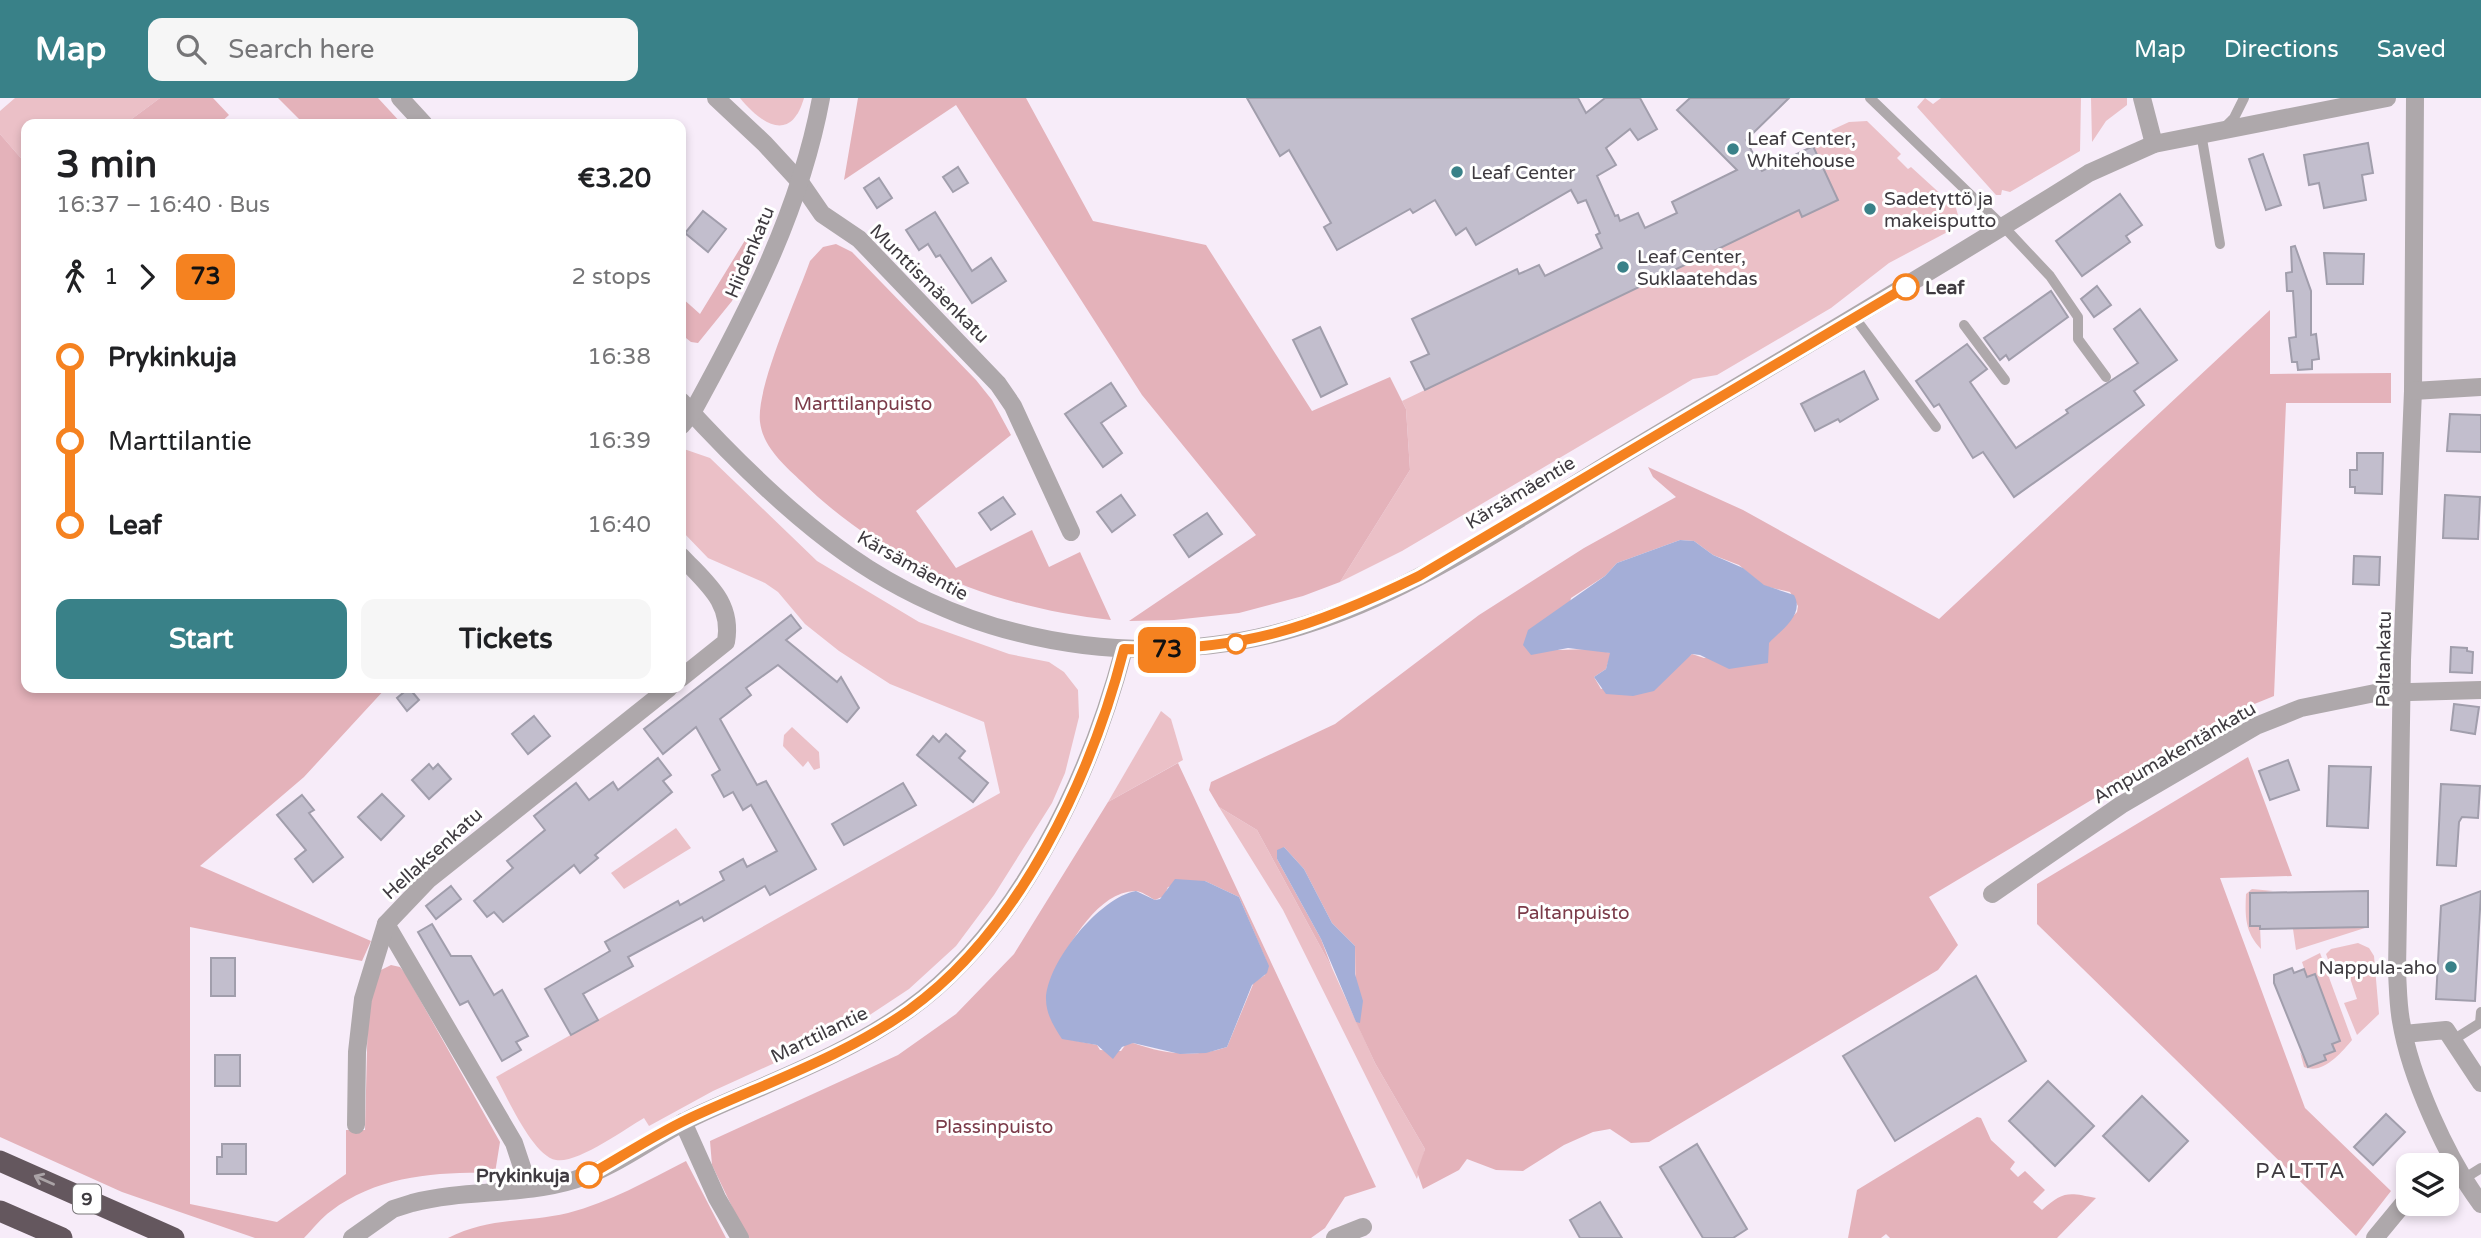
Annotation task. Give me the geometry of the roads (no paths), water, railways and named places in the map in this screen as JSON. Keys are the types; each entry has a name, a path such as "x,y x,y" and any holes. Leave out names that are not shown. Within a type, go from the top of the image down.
{"highway":[{"name":"9","path":"0,1161 174,1238"},
{"name":"9","path":"0,1211 62,1238"}],"street":[{"path":"400,98 420,119"},
{"name":"Munttismäenkatu","path":"716,98 765,144 800,183 822,214 859,239 998,384 1013,406 1071,532"},
{"name":"Hiidenkatu","path":"686,411 754,300 800,183 821,98"},
{"path":"2142,98 2154,144"},
{"name":"Kärsämäentie","path":"686,416 814,530 850,557 948,611 1016,633 1083,646 1192,649 1239,643 1322,619 1419,576 1856,318 2090,173 2154,144 2224,128 2387,98"},
{"name":"Paltankatu","path":"2415,98 2413,391 2397,972 2404,1034 2421,1090 2445,1153"},
{"path":"2413,391 2481,387"},
{"path":"686,562 720,600 728,625 726,642 686,674"},
{"name":"Marttilantie","path":"352,1238 393,1209 412,1203 529,1188 589,1175 683,1122 866,1037 907,1011 967,960 1009,904 1073,794 1100,732 1124,649"},
{"name":"Ampumakentänkatu","path":"1992,894 2121,805 2256,726 2301,708 2375,693 2481,690"},
{"name":"Hellaksenkatu","path":"356,1125 357,1052 363,999 386,924 428,880 663,693"},
{"path":"386,924 513,1143 529,1188"},
{"path":"2404,1034 2446,1030 2481,1083"},
{"path":"683,1122 717,1198 740,1238"},
{"name":"Paltankatu","path":"2459,1172 2481,1204"},
{"path":"2375,1238 2396,1213"},
{"path":"1335,1238 1363,1227"}],"lane":[{"path":"1870,98 2004,227 2050,276 2078,317 2078,339 2106,377"},
{"path":"2224,128 2234,118 2244,98"},
{"path":"2201,133 2220,244"},
{"path":"1856,318 1936,427"},
{"path":"1964,325 2005,380"},
{"path":"2453,1040 2480,1023 2481,1012"},
{"path":"2465,1178 2481,1168"}],"water":[{"path":"1680,540 1694,541 1713,555 1743,568 1764,585 1794,595 1797,602 1794,616 1769,643 1768,663 1729,669 1692,654 1654,691 1633,696 1606,694 1594,677 1606,669 1610,653 1568,648 1531,655 1523,645 1528,630 1605,576 1617,563"},
{"path":"1284,847 1304,869 1332,923 1355,946 1355,974 1363,1001 1360,1023 1356,1022 1321,939 1277,859 1277,850"},
{"path":"1175,879 1205,881 1239,897 1269,966 1267,973 1252,985 1227,1047 1206,1053 1180,1054 1133,1043 1122,1047 1113,1059 1097,1045 1062,1039 1049,1015 1046,999 1055,967 1065,950 1107,905 1136,891 1155,900 1160,899"}],"place":[{"name":"Leaf Center, Whitehouse","path":"1733,149"},
{"name":"Leaf Center","path":"1457,172"},
{"name":"Sadetyttö ja makeisputto","path":"1870,209"},
{"name":"Leaf Center, Suklaatehdas","path":"1623,267"},
{"name":"Leaf","path":"1906,287"},
{"name":"Nappula-aho","path":"2451,967"},
{"name":"Prykinkuja","path":"589,1175"}],"district":[{"name":"PALTTA","path":"2301,1171"}],"park label":[{"name":"Marttilanpuisto","path":"863,403"},
{"name":"Paltanpuisto","path":"1573,912"},
{"name":"Plassinpuisto","path":"994,1126"}]}
